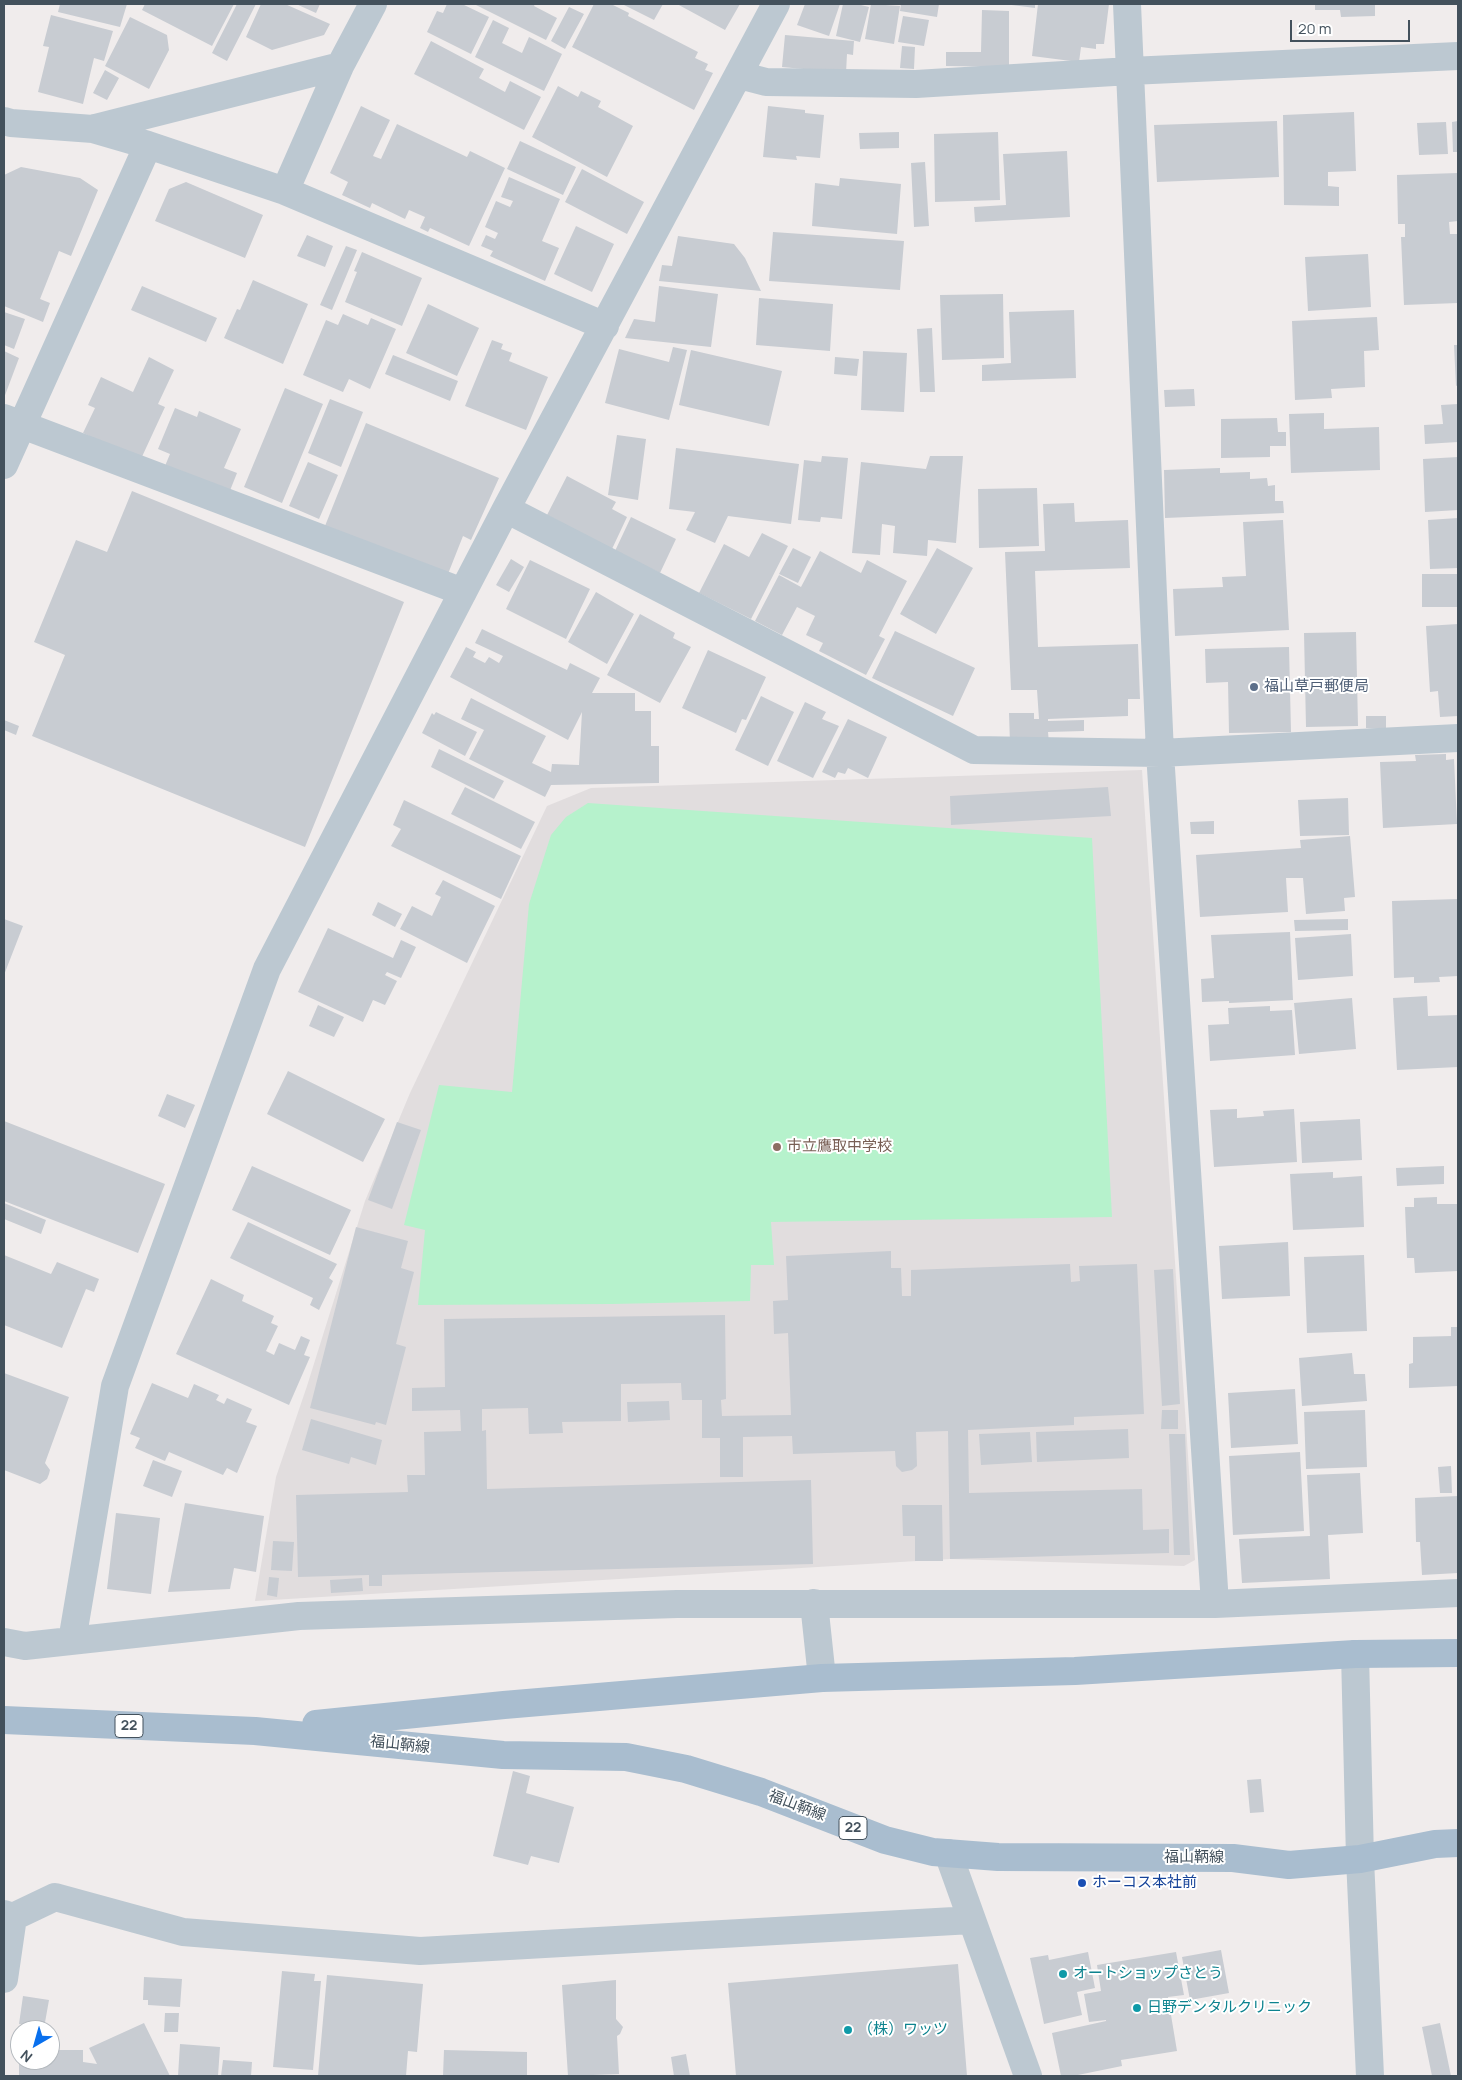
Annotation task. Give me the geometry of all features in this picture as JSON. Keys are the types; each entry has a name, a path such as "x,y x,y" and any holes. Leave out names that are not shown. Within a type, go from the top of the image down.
{"main road":[{"name":"福山鞆線","path":"255,1730 822,1678 1075,1671 1354,1654 1458,1653"},
{"name":"福山鞆線","path":"4,1720 255,1730 503,1755 626,1758 686,1769 761,1792 885,1840 933,1852 998,1857 1233,1858 1289,1865 1360,1859 1435,1844 1458,1843"}],"street":[{"path":"284,191 340,66 374,4"},
{"path":"72,1641 114,1386 267,969 506,509 776,4"},
{"path":"1127,4 1160,753 1215,1604"},
{"path":"739,75 766,82 916,84 1130,71 1458,56"},
{"path":"93,129 340,66"},
{"path":"4,121 93,129 148,144 284,191 605,326"},
{"path":"4,465 13,421 148,144"},
{"path":"13,421 463,592"},
{"path":"506,509 974,750 1160,753 1458,738"},
{"path":"4,1642 26,1646 299,1616 667,1604 1215,1604 1458,1593"},
{"path":"814,1603 822,1678"},
{"path":"1354,1654 1360,1859 1370,2076"},
{"path":"948,1853 1028,2076"},
{"path":"4,1979 8,1915 55,1897 183,1932 420,1951 972,1920"}],"shaded area":[{"name":"市立鷹取中学校","path":"1142,770 1195,1560 1184,1566 950,1559 255,1601 276,1477 307,1386 365,1201 410,1093 547,806 591,788"}],"green space":[{"path":"588,803 1092,838 1112,1217 771,1222 774,1265 751,1265 750,1301 418,1305 425,1230 404,1225 439,1085 512,1092 529,904 551,835 566,817"}],"building":[{"path":"60,4 127,4 120,27 58,12"},
{"path":"145,4 234,4 212,46 142,10"},
{"path":"237,4 256,4 227,61 212,53"},
{"path":"261,4 285,4 330,24 324,35 272,50 246,37"},
{"path":"296,4 320,4 316,13"},
{"path":"447,4 462,4 489,17 471,54 427,32 437,11 443,13"},
{"path":"474,4 535,4 534,6 557,18 546,40"},
{"path":"594,4 611,4 629,13 628,16 698,52 695,58 708,64 705,70 713,73 694,110 572,47"},
{"path":"622,4 663,4 654,20"},
{"path":"677,4 740,4 725,30"},
{"path":"805,4 840,4 829,36 797,25"},
{"path":"843,4 857,4 869,7 860,42 836,36"},
{"path":"871,4 900,6 894,44 865,39"},
{"path":"901,4 939,4 937,17 900,11"},
{"path":"1004,4 1035,4 1035,8"},
{"path":"1038,4 1109,4 1104,44 1096,44 1096,49 1081,47 1079,62 1032,56"},
{"path":"1315,4 1375,4 1375,16 1341,17 1340,10 1315,10"},
{"path":"569,7 584,14 565,49 551,41"},
{"path":"982,10 1009,11 1009,67 946,66 946,52 981,52"},
{"path":"51,15 113,31 104,61 94,58 83,104 38,92 49,47 43,46"},
{"path":"903,16 929,20 924,46 898,42"},
{"path":"130,17 167,35 169,50 149,89 105,66"},
{"path":"493,20 509,28 502,43 522,53 529,37 562,54 544,91 475,57"},
{"path":"785,35 854,41 853,55 847,54 846,73 782,67"},
{"path":"431,41 484,69 479,78 505,92 510,81 541,97 524,130 414,74"},
{"path":"902,46 915,47 914,69 900,68"},
{"path":"105,70 119,78 107,100 93,93"},
{"path":"558,86 578,97 581,91 601,101 598,107 633,126 607,177 532,137"},
{"path":"361,106 390,120 373,156 381,159 397,124 467,157 470,151 505,168 469,246 430,228 428,232 420,228 425,217 409,210 405,219 372,203 370,208 342,195 348,182 330,173"},
{"path":"768,106 805,110 805,113 824,115 820,158 796,156 797,160 763,157"},
{"path":"1354,112 1356,171 1328,172 1328,186 1339,187 1339,206 1284,205 1283,115"},
{"path":"1277,121 1279,177 1157,182 1154,125"},
{"path":"1458,121 1458,152 1453,152 1452,122"},
{"path":"1446,122 1448,154 1419,155 1417,123"},
{"path":"899,132 899,148 860,149 859,133"},
{"path":"998,132 1000,200 935,202 934,134"},
{"path":"520,141 576,167 563,195 507,169"},
{"path":"1067,151 1070,217 975,222 974,207 1006,205 1003,154"},
{"path":"925,162 929,226 914,227 911,163"},
{"path":"21,167 80,178 98,190 71,256 59,251 40,299 50,303 43,322 4,306 4,175"},
{"path":"582,169 644,202 627,234 565,202"},
{"path":"1458,173 1458,221 1449,222 1450,234 1458,234 1458,303 1404,305 1401,237 1405,237 1405,224 1398,224 1397,175"},
{"path":"509,177 560,199 542,241 559,248 545,281 490,256 493,251 481,246 486,235 495,239 498,233 485,227 496,201 510,207 513,201 501,197"},
{"path":"840,178 901,184 897,234 812,226 815,183 839,186"},
{"path":"186,182 263,215 245,258 155,221 169,189"},
{"path":"576,226 614,244 592,292 554,274"},
{"path":"773,232 904,241 900,290 769,281"},
{"path":"307,235 333,246 325,267 297,256"},
{"path":"678,236 734,244 745,258 761,291 659,281 662,265 672,266"},
{"path":"346,246 357,250 332,310 320,305"},
{"path":"362,252 422,278 402,326 345,302 357,272 354,271"},
{"path":"1368,254 1371,307 1308,311 1305,257"},
{"path":"253,280 308,304 283,364 224,338 237,309 240,310"},
{"path":"142,286 217,318 206,342 131,310"},
{"path":"659,286 718,294 711,347 625,338 634,319 655,322"},
{"path":"1003,294 1004,358 942,360 940,295"},
{"path":"759,298 833,304 830,351 756,345"},
{"path":"428,304 479,328 457,376 406,353"},
{"path":"1074,310 1076,378 982,381 982,365 1011,363 1009,312"},
{"path":"4,312 25,319 14,349 4,345"},
{"path":"343,314 368,325 371,318 396,329 370,389 349,379 343,392 303,375 326,320 338,325"},
{"path":"1377,317 1379,350 1364,351 1365,387 1331,389 1332,398 1295,400 1292,321"},
{"path":"932,328 935,392 920,392 917,329"},
{"path":"492,340 503,344 501,349 512,353 509,361 548,377 526,430 465,406"},
{"path":"1454,345 1458,345 1458,385 1456,386"},
{"path":"673,347 687,350 669,420 605,403 619,349 669,362"},
{"path":"691,350 782,371 769,426 679,405"},
{"path":"4,351 19,358 4,398"},
{"path":"863,351 907,353 904,412 861,410"},
{"path":"393,355 458,381 450,401 385,374"},
{"path":"149,357 174,370 158,404 165,407 140,461 83,433 95,408 88,405 101,377 133,392"},
{"path":"835,357 859,359 857,376 834,374"},
{"path":"285,388 323,404 282,503 244,487"},
{"path":"1194,389 1195,406 1165,407 1164,390"},
{"path":"330,399 363,412 341,467 308,453"},
{"path":"1458,404 1458,442 1425,444 1424,425 1443,424 1441,405"},
{"path":"175,408 197,417 199,411 241,429 224,468 237,473 229,493 165,466 170,454 158,449"},
{"path":"1324,413 1324,429 1379,427 1380,470 1291,473 1289,414"},
{"path":"1277,418 1278,432 1286,432 1286,446 1270,446 1270,457 1221,458 1221,419"},
{"path":"366,423 499,478 471,540 463,536 446,579 323,531"},
{"path":"617,435 646,439 638,500 608,495"},
{"path":"676,448 799,464 791,524 728,516 715,543 686,530 695,512 669,509"},
{"path":"822,456 848,458 842,519 821,517 820,522 798,520 804,460 821,462"},
{"path":"930,456 963,456 956,543 928,540 927,556 893,553 895,526 882,524 880,555 852,553 861,462 926,469"},
{"path":"1458,457 1458,510 1425,512 1423,459"},
{"path":"308,462 338,475 319,519 289,506"},
{"path":"1220,468 1220,473 1250,472 1250,479 1267,478 1268,486 1275,485 1275,501 1283,501 1284,513 1165,518 1164,470"},
{"path":"567,476 616,502 612,509 627,517 612,549 547,515"},
{"path":"1037,488 1039,546 979,548 978,489"},
{"path":"132,491 404,602 305,847 32,736 65,655 34,642 76,540 107,552"},
{"path":"1074,503 1075,522 1128,520 1130,568 1035,571 1038,647 1138,644 1140,699 1128,699 1128,716 1048,719 1048,721 1084,720 1084,731 1048,732 1049,743 1010,744 1009,713 1034,713 1034,719 1039,719 1037,690 1011,690 1005,552 1045,551 1043,504"},
{"path":"631,517 676,539 660,573 615,551"},
{"path":"1458,518 1458,568 1430,569 1428,520"},
{"path":"1283,520 1289,630 1175,636 1173,589 1223,587 1222,577 1246,576 1243,522"},
{"path":"762,533 788,546 751,619 699,593 724,544 749,557"},
{"path":"793,548 811,557 798,583 779,574"},
{"path":"937,548 973,568 936,634 900,614"},
{"path":"820,551 861,573 867,560 907,581 879,636 885,639 866,675 819,651 823,643 806,635 815,616 797,607 782,635 755,621 779,575 801,587"},
{"path":"511,559 524,567 509,592 496,585"},
{"path":"530,560 590,589 566,639 506,609"},
{"path":"1422,574 1458,574 1458,607 1422,607"},
{"path":"596,592 634,614 607,664 568,642"},
{"path":"640,614 675,633 673,638 691,647 660,703 607,675"},
{"path":"1458,624 1458,716 1440,717 1438,691 1430,692 1426,626"},
{"path":"482,629 567,670 570,663 600,678 592,693 635,693 635,711 651,711 651,746 659,746 659,783 551,785 545,797 469,759 484,730 461,719 471,698 546,736 532,763 551,772 552,764 579,765 582,712 568,740 450,677 466,647 476,652 473,657 485,663 489,657 499,663 503,656 475,643"},
{"path":"895,631 975,668 953,716 872,678"},
{"path":"1356,632 1358,726 1306,727 1304,633"},
{"path":"1289,647 1291,732 1229,733 1228,682 1206,683 1205,649"},
{"path":"708,650 766,677 746,720 742,719 736,733 682,708"},
{"path":"761,696 794,712 768,766 735,750"},
{"path":"805,702 826,712 822,719 839,726 813,778 777,761"},
{"path":"436,712 477,732 465,756 422,733 432,713 434,715"},
{"path":"1366,716 1386,716 1386,729 1366,728"},
{"path":"848,719 887,737 868,778 848,768 845,774 838,772 835,778 822,772"},
{"path":"4,720 19,726 16,735 4,730"},
{"path":"439,749 504,781 494,799 431,767"},
{"path":"1446,754 1446,760 1454,759 1457,824 1383,828 1380,762 1416,761 1415,755"},
{"path":"465,787 535,822 521,849 451,814"},
{"path":"1108,787 1111,816 951,825 950,796"},
{"path":"1348,798 1349,835 1300,836 1298,800"},
{"path":"404,800 521,856 501,899 391,846 401,829 393,825"},
{"path":"1214,821 1214,834 1191,834 1190,822"},
{"path":"1350,836 1355,897 1344,898 1345,911 1306,914 1303,878 1286,878 1288,912 1200,917 1196,855 1301,848 1300,840"},
{"path":"443,880 495,906 467,963 400,929 412,906 432,916 441,897 435,894"},
{"path":"1458,899 1458,976 1439,977 1440,982 1414,983 1414,977 1394,978 1392,901"},
{"path":"378,902 402,914 395,927 372,915"},
{"path":"4,919 23,926 4,975"},
{"path":"1348,919 1348,930 1295,931 1294,920"},
{"path":"328,928 393,958 401,940 416,947 401,978 387,972 385,975 397,981 385,1005 373,1000 363,1022 298,992"},
{"path":"1290,932 1293,1000 1229,1003 1229,1001 1202,1002 1201,979 1214,978 1211,935"},
{"path":"1351,934 1353,976 1298,980 1295,938"},
{"path":"1427,996 1428,1016 1458,1015 1458,1067 1397,1070 1393,998"},
{"path":"1352,998 1356,1049 1299,1054 1294,1003"},
{"path":"318,1005 344,1017 334,1037 309,1026"},
{"path":"1270,1006 1270,1011 1292,1010 1295,1055 1210,1061 1208,1025 1229,1024 1228,1008"},
{"path":"288,1071 385,1119 363,1162 267,1114"},
{"path":"167,1094 195,1105 185,1128 158,1116"},
{"path":"1237,1109 1237,1118 1264,1116 1263,1111 1294,1109 1297,1162 1214,1167 1210,1110"},
{"path":"1360,1119 1362,1160 1302,1163 1300,1122"},
{"path":"4,1121 165,1184 138,1253 4,1201"},
{"path":"397,1122 421,1130 392,1209 368,1200"},
{"path":"252,1166 351,1210 330,1255 232,1210"},
{"path":"1444,1166 1444,1184 1397,1186 1396,1168"},
{"path":"1333,1172 1333,1178 1362,1176 1364,1227 1293,1230 1290,1174"},
{"path":"1437,1197 1437,1204 1458,1204 1458,1271 1415,1273 1414,1258 1407,1258 1405,1207 1414,1207 1414,1198"},
{"path":"4,1203 46,1220 41,1234 4,1219"},
{"path":"248,1222 337,1264 329,1278 333,1281 319,1310 310,1305 313,1298 230,1258"},
{"path":"356,1227 408,1241 401,1268 414,1272 396,1344 406,1347 386,1425 376,1422 375,1425 310,1408"},
{"path":"1288,1242 1290,1296 1222,1299 1219,1246"},
{"path":"891,1251 891,1268 901,1268 902,1296 911,1296 911,1270 1070,1264 1071,1282 1080,1281 1079,1266 1137,1264 1144,1414 1074,1417 1074,1425 968,1430 969,1493 1142,1489 1143,1530 1169,1529 1169,1553 950,1559 948,1431 916,1432 917,1466 912,1470 902,1472 896,1466 895,1451 793,1454 792,1436 743,1437 743,1477 720,1477 720,1438 702,1438 702,1400 682,1400 681,1383 621,1384 621,1421 562,1422 563,1433 529,1434 528,1408 482,1409 482,1431 486,1430 487,1489 811,1480 813,1564 382,1575 382,1586 369,1586 369,1575 298,1577 296,1495 408,1492 407,1475 425,1475 424,1432 461,1431 460,1410 412,1411 412,1388 445,1387 444,1319 725,1315 726,1399 721,1400 722,1416 791,1415 788,1333 774,1334 773,1301 788,1300 786,1256"},
{"path":"4,1255 51,1274 57,1262 99,1279 94,1292 86,1289 62,1348 4,1325"},
{"path":"1364,1255 1367,1331 1307,1333 1304,1257"},
{"path":"1173,1269 1180,1404 1162,1406 1154,1270"},
{"path":"211,1279 244,1295 242,1301 274,1316 271,1323 278,1326 266,1351 274,1355 279,1343 295,1350 301,1336 310,1340 304,1355 310,1357 289,1405 176,1354"},
{"path":"1451,1327 1458,1327 1458,1386 1409,1388 1409,1364 1413,1363 1413,1337 1451,1336"},
{"path":"1352,1353 1354,1374 1365,1374 1367,1401 1302,1406 1299,1358"},
{"path":"4,1373 69,1397 45,1463 50,1470 49,1474 47,1479 40,1484 4,1470"},
{"path":"152,1383 188,1398 194,1384 219,1395 216,1400 224,1404 227,1398 252,1409 246,1422 257,1426 237,1473 227,1468 223,1475 169,1452 165,1461 135,1448 140,1438 130,1434"},
{"path":"1295,1389 1298,1444 1231,1448 1228,1393"},
{"path":"669,1401 670,1420 628,1422 627,1402"},
{"path":"1162,1410 1178,1410 1178,1429 1161,1429"},
{"path":"1365,1410 1367,1467 1306,1469 1304,1412"},
{"path":"311,1419 382,1440 376,1465 351,1457 349,1464 302,1450"},
{"path":"1128,1429 1129,1458 1037,1462 1036,1432"},
{"path":"1030,1432 1032,1462 981,1465 979,1434"},
{"path":"1169,1434 1185,1434 1190,1555 1174,1555"},
{"path":"1300,1452 1304,1531 1233,1535 1229,1456"},
{"path":"153,1460 182,1471 172,1497 143,1486"},
{"path":"1451,1466 1452,1493 1440,1493 1438,1467"},
{"path":"1360,1473 1363,1533 1328,1535 1330,1579 1242,1583 1239,1539 1310,1536 1307,1475"},
{"path":"1458,1496 1458,1573 1422,1575 1420,1542 1416,1542 1415,1498"},
{"path":"185,1503 264,1516 256,1572 234,1568 230,1589 168,1592"},
{"path":"902,1505 942,1505 943,1561 915,1561 915,1536 903,1536"},
{"path":"116,1513 160,1518 151,1594 107,1589"},
{"path":"273,1541 294,1542 292,1571 271,1570"},
{"path":"269,1577 279,1578 277,1597 267,1595"},
{"path":"362,1578 363,1591 331,1593 330,1580"},
{"path":"513,1771 530,1776 526,1793 574,1807 559,1863 531,1856 528,1865 493,1856"},
{"path":"1261,1779 1264,1812 1250,1813 1247,1780"},
{"path":"1221,1950 1229,1993 1190,2000 1182,1957"},
{"name":"オートショップさとう","path":"1088,1952 1095,1988 1077,1992 1082,2015 1044,2024 1030,1958 1048,1955 1049,1960"},
{"name":"日野デンタルクリニック","path":"1176,1952 1184,1995 1168,1997 1177,2051 1121,2060 1122,2066 1073,2076 1061,2076 1052,2033 1106,2021 1089,2022 1084,1994 1101,1991 1097,1965"},
{"name":"（株）ワッツ","path":"958,1964 967,2076 736,2076 728,1983"},
{"path":"282,1971 315,1974 314,1981 321,1981 313,2070 273,2067"},
{"path":"327,1975 423,1984 417,2052 408,2051 406,2076 318,2076"},
{"path":"144,1977 182,1979 180,2007 148,2005 148,2000 143,2000"},
{"path":"616,1980 616,2019 623,2027 617,2036 619,2074 568,2076 562,1985"},
{"path":"23,1996 49,2000 45,2020 20,2020"},
{"path":"165,2013 179,2013 178,2032 164,2032"},
{"path":"144,2023 170,2076 19,2076 19,2070 60,2070 60,2050 83,2050 83,2062 97,2064 89,2048"},
{"path":"1440,2023 1451,2076 1432,2076 1422,2027"},
{"path":"180,2044 220,2047 218,2076 178,2076"},
{"path":"444,2050 527,2052 527,2076 443,2076"},
{"path":"686,2054 690,2076 674,2076 671,2057"},
{"path":"223,2060 252,2062 251,2076 221,2076"}],"place":[{"name":"福山草戸郵便局","path":"1254,687"},
{"name":"市立鷹取中学校","path":"777,1147"},
{"name":"ホーコス本社前","path":"1082,1883"},
{"name":"オートショップさとう","path":"1063,1974"},
{"name":"日野デンタルクリニック","path":"1137,2008"},
{"name":"（株）ワッツ","path":"848,2030"}]}
